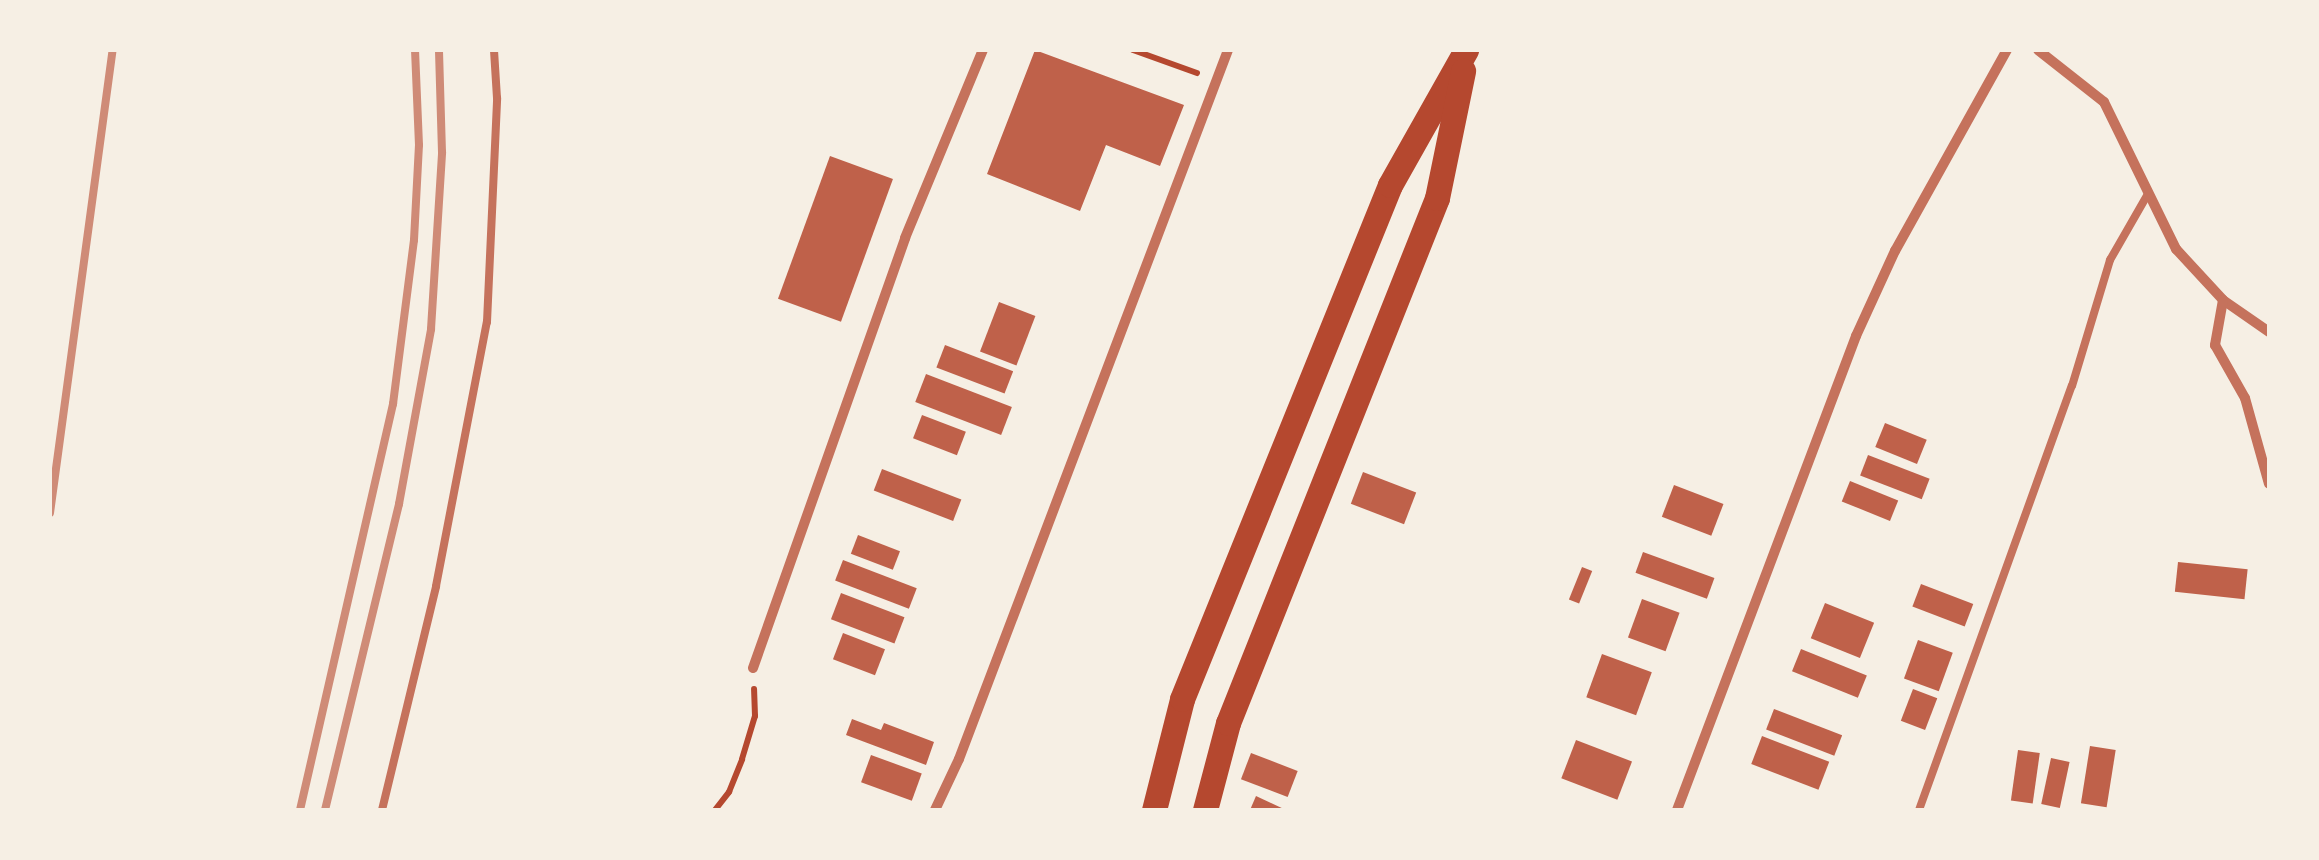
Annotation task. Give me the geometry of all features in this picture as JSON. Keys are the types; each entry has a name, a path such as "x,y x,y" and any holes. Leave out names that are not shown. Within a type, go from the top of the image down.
{"main road":[{"path":"1154,810 1182,699 1390,185 1466,50"},
{"path":"1205,810 1228,723 1437,198 1466,50"}],"street":[{"path":"753,668 905,238 983,50"},
{"path":"935,810 960,759 1228,50"},
{"path":"1677,810 1856,336 1895,251 2007,50"},
{"path":"2038,50 2104,102 2176,248 2223,300 2269,332"},
{"path":"2223,300 2215,346 2245,398 2269,484"}],"lane":[{"path":"382,810 436,586 487,322 497,98 494,50"},
{"path":"1918,810 2072,386 2110,260 2148,194"}],"path":[{"path":"1134,50 1217,80"},
{"path":"716,810 729,792 755,716 753,668"}],"building":[{"path":"1035,50 1184,105 1160,166 1106,145 1080,211 987,174"},
{"path":"830,156 893,179 841,322 778,299"},
{"path":"999,302 1035,316 1016,365 980,351"},
{"path":"945,345 1013,371 1005,394 936,367"},
{"path":"926,374 1012,407 1001,435 915,402"},
{"path":"922,415 966,432 957,455 913,438"},
{"path":"1885,423 1927,440 1917,464 1875,447"},
{"path":"1868,455 1930,479 1922,499 1860,476"},
{"path":"882,469 961,499 953,521 874,490"},
{"path":"1363,472 1416,492 1404,524 1351,504"},
{"path":"1850,481 1898,500 1890,521 1842,501"},
{"path":"1674,485 1723,504 1711,536 1662,517"},
{"path":"858,535 900,551 893,570 851,554"},
{"path":"1643,552 1714,578 1707,599 1635,573"},
{"path":"843,560 917,588 909,609 835,581"},
{"path":"2178,562 2248,569 2244,599 2175,592"},
{"path":"1582,567 1592,571 1579,604 1569,599"},
{"path":"1921,584 1973,604 1965,626 1912,606"},
{"path":"841,593 904,617 894,644 831,619"},
{"path":"1642,599 1680,613 1666,651 1628,638"},
{"path":"1825,603 1874,623 1860,658 1811,638"},
{"path":"843,633 885,649 875,675 833,659"},
{"path":"1918,640 1953,653 1939,691 1904,679"},
{"path":"1801,649 1867,676 1858,698 1792,671"},
{"path":"1602,654 1652,672 1636,715 1586,697"},
{"path":"1913,689 1937,698 1925,730 1901,721"},
{"path":"1774,709 1842,735 1834,756 1766,730"},
{"path":"852,719 881,730 884,723 934,742 926,765 846,735"},
{"path":"1762,736 1829,762 1818,790 1751,764"},
{"path":"1576,740 1632,762 1617,800 1561,778"},
{"path":"2090,746 2116,750 2107,807 2081,803"},
{"path":"2018,750 2040,753 2033,804 2011,801"},
{"path":"1251,753 1298,771 1288,797 1241,779"},
{"path":"871,755 922,773 912,801 861,782"},
{"path":"2051,758 2070,762 2060,808 2041,804"},
{"path":"1256,796 1286,810 1250,810"}],"railway":[{"path":"50,513 113,50"},
{"path":"300,810 393,404 414,240 419,145 415,50"},
{"path":"325,810 399,504 431,329 442,152 439,50"}]}
